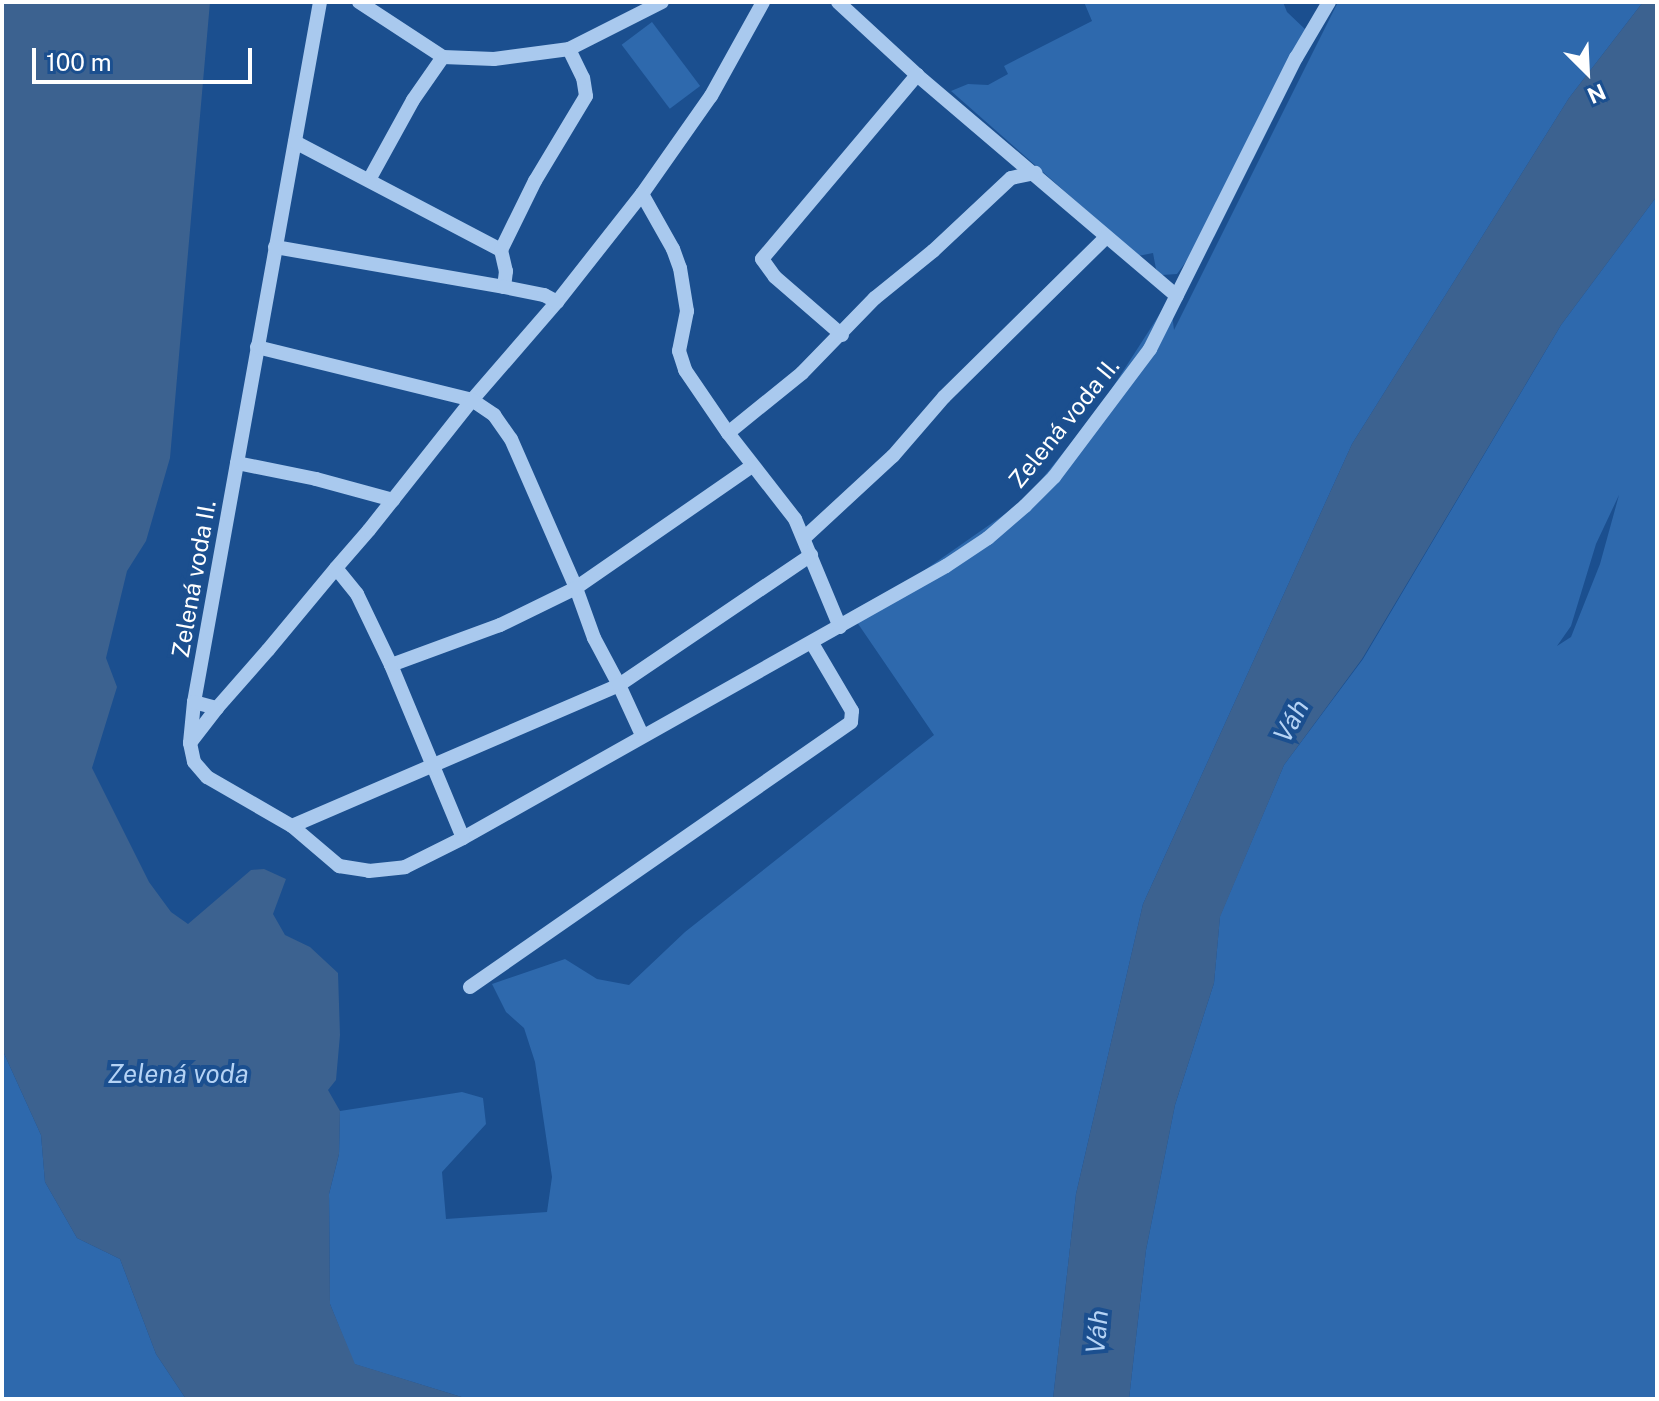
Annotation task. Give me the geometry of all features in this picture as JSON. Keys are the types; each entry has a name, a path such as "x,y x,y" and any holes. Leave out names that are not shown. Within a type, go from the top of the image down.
{"street":[{"name":"Zelená voda II.","path":"320,2 194,702 190,743 194,762 207,777 292,826 328,859 350,870 405,867 463,838 642,735 812,643 967,552 1025,506 1054,477 1150,349 1296,58 1329,2"},
{"path":"359,2 443,57 494,59 569,49 662,2"},
{"path":"190,743 393,500 472,400 557,302 642,194 711,96 763,2"},
{"path":"838,2 917,75 1177,296"},
{"path":"504,287 506,271 501,250 535,181 586,96 583,78 569,49"},
{"path":"369,180 413,100 443,57"},
{"path":"842,335 775,277 762,259 917,75"},
{"path":"295,142 501,250"},
{"path":"1011,178 1013,155"},
{"path":"728,433 802,373 875,298 933,251 1011,178 1035,173"},
{"path":"642,194 673,249 680,268 687,311 679,351 681,361 752,466 783,501 804,538 840,627"},
{"path":"804,538 893,456 944,397 1106,237"},
{"path":"275,247 504,287 544,295 557,302"},
{"path":"257,347 472,400 494,415 511,439 576,588 594,638 642,735"},
{"path":"237,463 316,479 393,500"},
{"path":"391,665 500,625 576,588 752,466"},
{"path":"292,826 619,685 811,555"},
{"path":"336,568 357,594 391,665 463,838"},
{"path":"470,987 851,722 852,711 812,643"},
{"path":"194,702 217,708"}],"shaded area":[{"path":"1084,2 1283,2 1287,12 1307,31 1196,248 1177,274 1162,275 1156,269 1153,253 1138,256 951,91 968,84 988,85 1008,74 1004,66 1092,21"},
{"path":"1338,2 1643,2 1569,98 1352,444 1143,904 1076,1194 1053,1399 468,1399 354,1364 330,1304 329,1194 339,1154 340,1111 462,1092 483,1098 486,1124 442,1172 446,1219 547,1212 552,1177 535,1062 524,1028 506,1012 492,984 565,959 597,979 629,985 685,932 934,735 850,612 919,574 1025,500 1100,407 1170,298 1174,330"},
{"path":"652,22 700,86 670,109 622,45"},
{"path":"1657,196 1657,1399 1129,1399 1146,1250 1175,1105 1214,983 1220,916 1284,765 1363,659 1561,325","holes":["1619,495 1600,564 1571,637 1557,646 1571,626 1596,544"]},
{"path":"2,1049 41,1135 45,1182 77,1238 120,1259 156,1354 186,1399 2,1399"}],"water":[{"name":"Zelená voda","path":"2,2 210,2 170,458 146,541 127,571 106,658 117,687 92,768 149,882 171,912 188,924 251,870 264,869 286,879 273,914 285,935 310,947 338,973 340,1035 336,1080 328,1090 340,1111 339,1154 329,1194 330,1304 355,1364 468,1399 186,1399 156,1354 120,1259 77,1238 45,1182 41,1135 2,1049"},
{"name":"Váh","path":"1643,2 1657,2 1657,196 1561,325 1362,659 1284,765 1220,917 1214,983 1175,1105 1146,1250 1129,1399 1053,1399 1076,1194 1143,904 1352,444 1569,98"}]}
